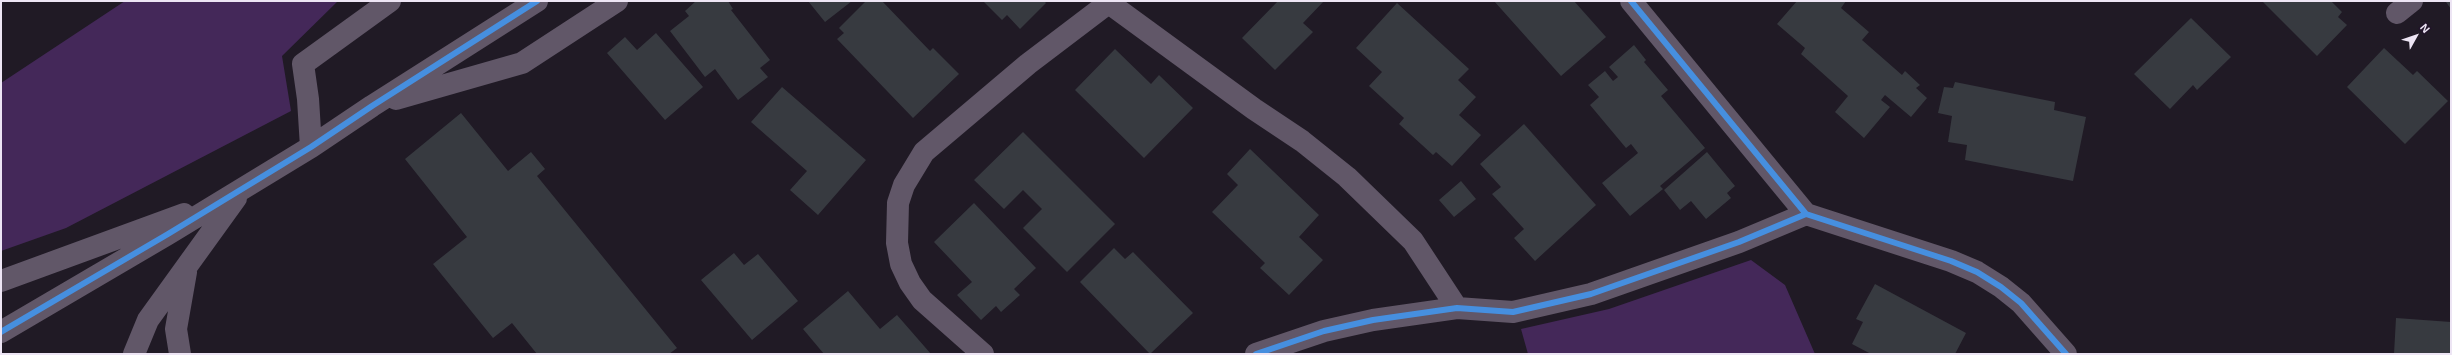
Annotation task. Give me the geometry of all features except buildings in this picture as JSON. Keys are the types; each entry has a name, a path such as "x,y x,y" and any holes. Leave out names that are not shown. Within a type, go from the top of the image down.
{"street":[{"path":"311,148 308,99 302,64 390,1"},
{"path":"1,332 311,148 372,106 537,1"},
{"path":"372,106 522,63 617,1"},
{"path":"1631,1 1806,214 1951,261 1977,272 2001,287 2021,303 2066,354"},
{"path":"983,354 922,300 910,283 901,264 897,244 897,216 904,185 924,152 1028,64 1110,2 1254,109 1302,141 1347,178 1413,241 1457,308"},
{"path":"134,354 148,320 236,193"},
{"path":"1,282 236,193"},
{"path":"1256,354 1324,331 1373,320 1457,308 1513,312 1591,294 1739,242 1806,214"},
{"path":"180,354 176,329 187,265"}],"shaded area":[{"path":"125,1 338,1 282,56 291,111 66,228 1,251 1,83"},
{"path":"1751,260 1785,285 1815,354 1528,354 1521,329 1609,309"}],"cycle path":[{"path":"1,332 168,234 311,147 372,106 537,1"},
{"path":"1631,1 1806,214 1951,261 1977,272 2001,287 2021,303 2066,354"},
{"path":"1256,354 1324,331 1373,320 1457,308 1513,312 1591,294 1739,242 1806,214"}]}
